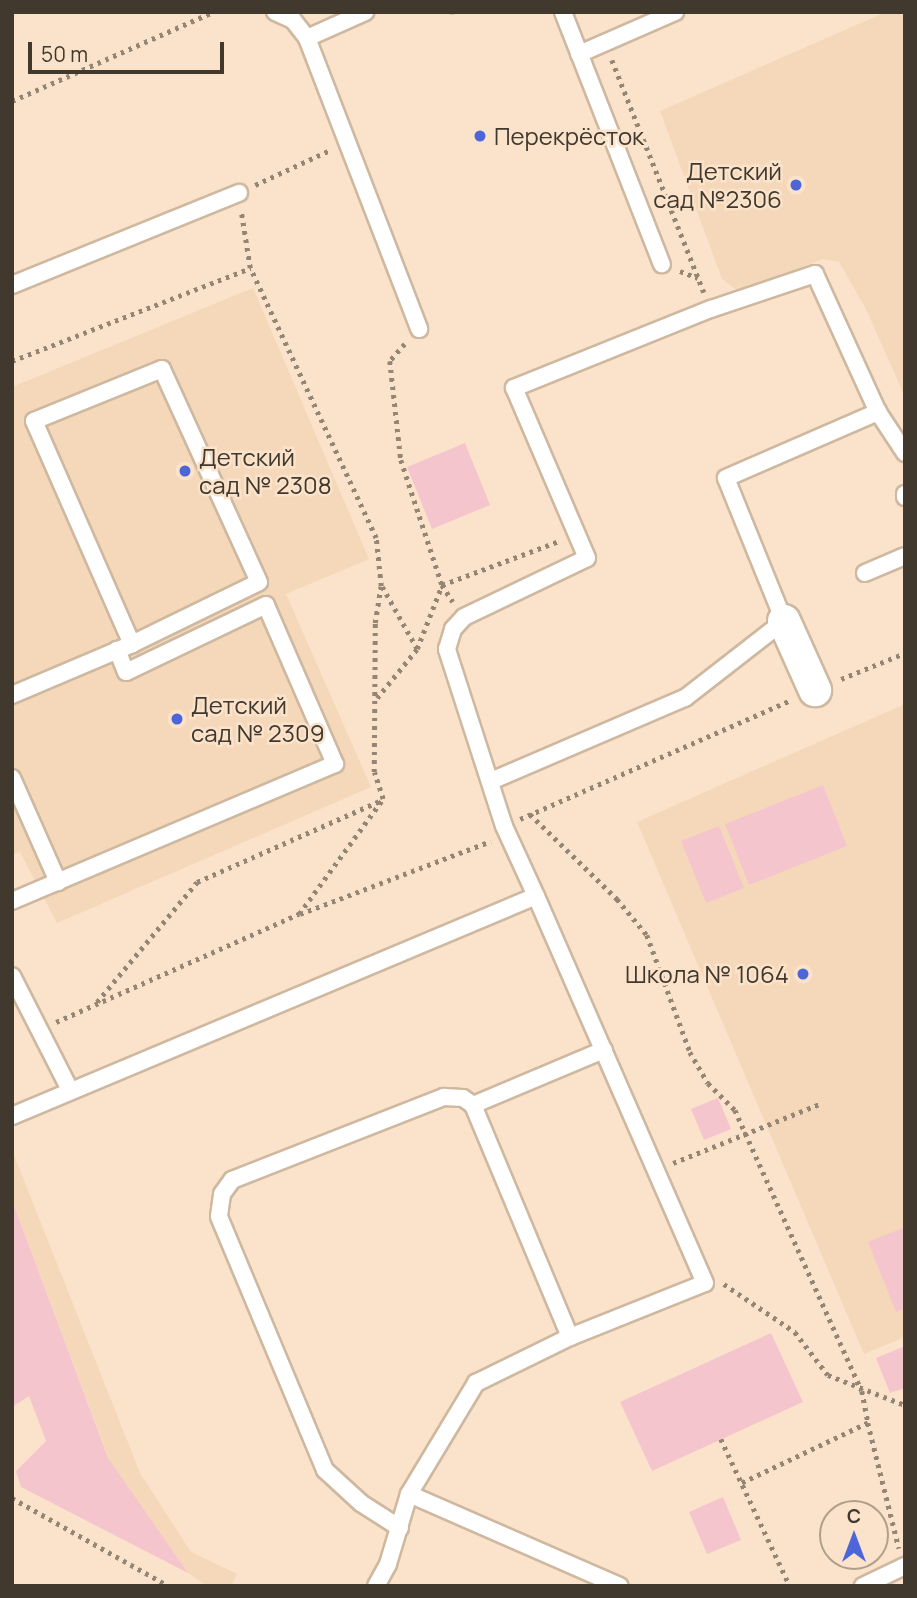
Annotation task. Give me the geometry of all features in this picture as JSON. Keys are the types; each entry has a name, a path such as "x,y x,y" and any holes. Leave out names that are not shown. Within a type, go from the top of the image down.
{"street":[{"path":"784,621 815,690"}],"lane":[{"path":"275,12 293,20 307,38 419,329"},
{"path":"307,38 365,12"},
{"path":"563,12 662,264"},
{"path":"579,54 675,12"},
{"path":"12,285 239,193"},
{"path":"376,1586 400,1528 409,1494 476,1383 570,1337 705,1283 506,830 447,649 453,629 464,617 587,558 514,388 711,309 815,274 878,412 905,453"},
{"path":"12,695 124,647 259,582 162,369 34,421 124,647 126,672 266,605 335,764 12,901"},
{"path":"491,781 685,698 784,621 726,478 878,412"},
{"path":"864,573 905,556"},
{"path":"12,778 58,882"},
{"path":"12,1116 536,896"},
{"path":"12,976 70,1090"},
{"path":"473,1105 604,1050"},
{"path":"400,1528 361,1503 326,1470 219,1216 222,1194 232,1180 443,1097 463,1098 473,1105 570,1337"},
{"path":"409,1494 620,1586"},
{"path":"863,1586 904,1566"}],"path":[{"path":"12,101 213,12"},
{"path":"605,43 699,279"},
{"path":"239,193 347,142"},
{"path":"12,361 250,268"},
{"path":"419,329 390,361 401,460 442,585 464,617"},
{"path":"376,699 417,649 442,585 576,533"},
{"path":"381,586 417,649"},
{"path":"299,914 506,830 530,814 905,653"},
{"path":"95,1004 197,882 383,799"},
{"path":"530,814 617,899 647,935 690,1052 708,1083 735,1110 862,1391 867,1423 904,1566"},
{"path":"656,1170 820,1104"},
{"path":"699,1269 775,1316 794,1332 828,1375 862,1391 905,1405"},
{"path":"742,1483 867,1423"},
{"path":"721,1439 790,1586"},
{"path":"12,1498 169,1586"}],"shaded area":[{"name":"Детский сад №2306","path":"886,12 905,12 905,397 866,309 839,262 823,259 738,291 722,279 660,111"},
{"path":"253,288 369,559 286,594 371,787 57,923 20,852 12,855 12,387"},
{"path":"465,443 490,505 432,529 407,467"},
{"name":"Школа № 1064","path":"905,704 905,1337 864,1354 637,822"},
{"path":"823,785 847,846 749,885 725,824"},
{"path":"719,826 744,888 706,903 681,841"},
{"path":"718,1098 731,1129 704,1140 691,1109"},
{"path":"12,1150 140,1473 191,1552 237,1574 231,1586 207,1586 188,1573 111,1465 12,1200"},
{"path":"12,1200 108,1458 188,1573 21,1487 16,1471 46,1441 29,1396 12,1407"},
{"path":"905,1227 905,1309 896,1312 868,1242"},
{"path":"771,1333 803,1402 652,1471 620,1402"},
{"path":"903,1347 905,1388 890,1393 876,1358"},
{"path":"723,1497 741,1540 707,1554 689,1512"}],"place":[{"name":"Перекрёсток","path":"480,136"},
{"name":"Детский сад №2306","path":"796,185"},
{"name":"Детский сад № 2308","path":"185,471"},
{"name":"Детский сад № 2309","path":"177,719"},
{"name":"Школа № 1064","path":"803,974"}]}
